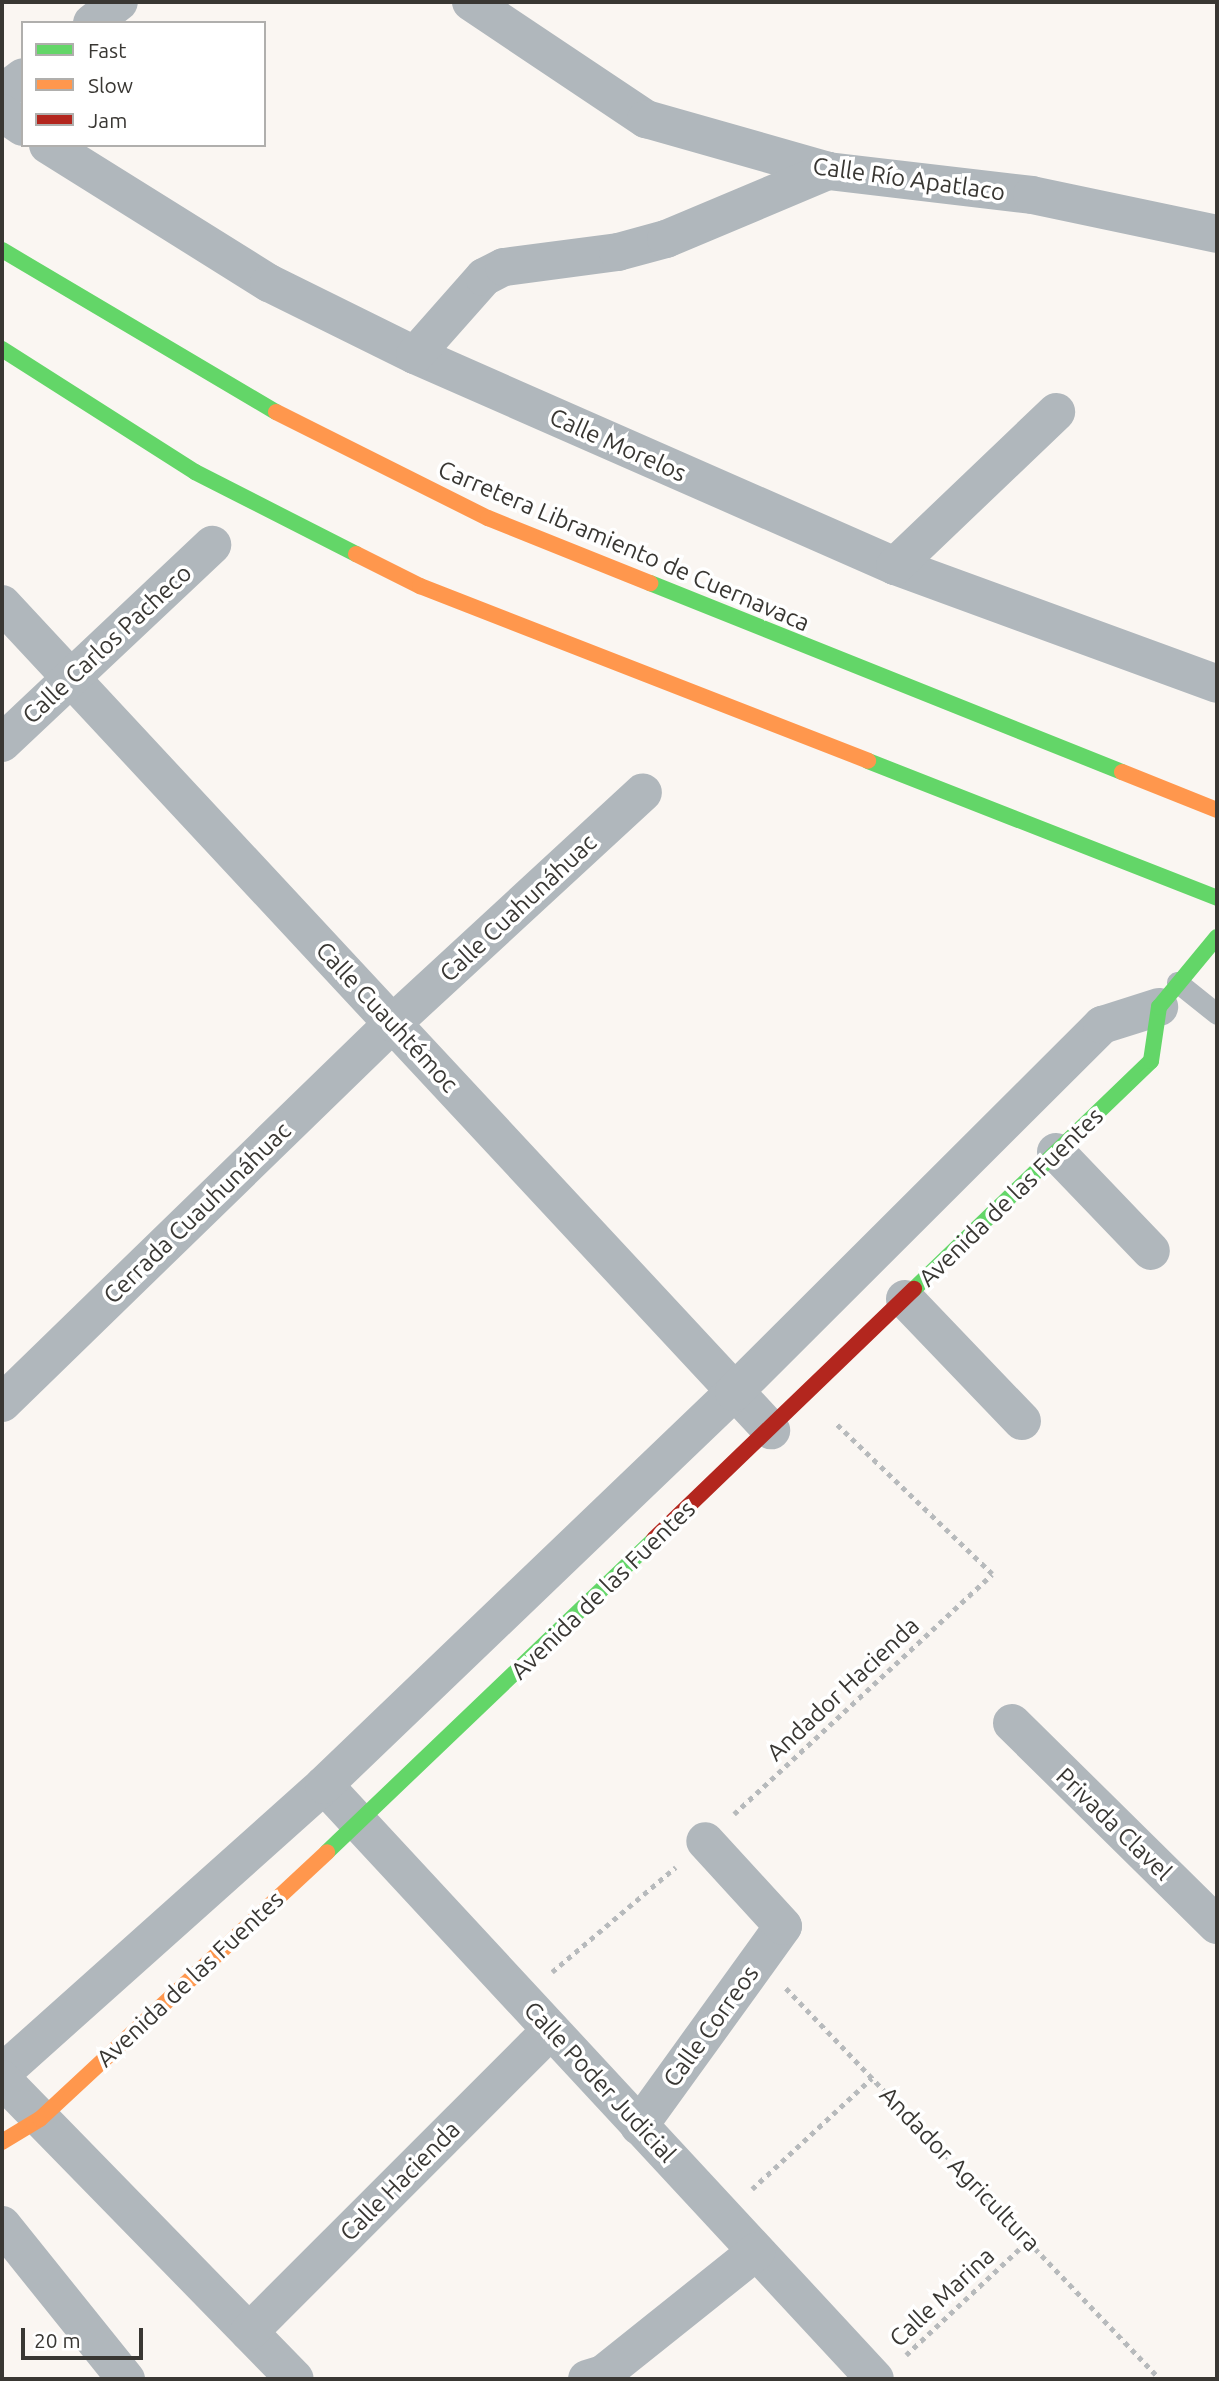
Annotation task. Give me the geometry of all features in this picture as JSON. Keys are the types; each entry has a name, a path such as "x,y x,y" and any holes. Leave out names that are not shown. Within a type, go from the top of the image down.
{"main road":[{"name":"Carretera Libramiento de Cuernavaca","path":"2,250 262,405 488,518 1217,810"},
{"path":"2,349 195,472 420,586 1217,898"},
{"name":"Avenida de las Fuentes","path":"2,2142 40,2119 358,1823 771,1430 805,1394 1151,1061 1168,995 1192,963 1217,937"}],"street":[{"path":"95,21 119,2"},
{"name":"Calle Río Apatlaco","path":"471,2 646,119 828,171 1032,195 1217,234"},
{"path":"2,93 21,79"},
{"path":"2,113 21,126"},
{"name":"Calle Morelos","path":"51,147 270,283 415,355 895,566 1217,684"},
{"path":"415,355 484,277 504,267 618,252 666,239 828,171"},
{"path":"895,566 1056,412"},
{"name":"Calle Carlos Pacheco","path":"2,743 212,545"},
{"name":"Calle Cuauhtémoc","path":"2,604 771,1430"},
{"name":"Calle Cuahunáhuac","path":"393,1023 643,792"},
{"path":"2,2073 324,1785 734,1392 1102,1025 1168,995"},
{"name":"Cerrada Cuauhunáhuac","path":"2,1403 393,1023"},
{"path":"1056,1153 1151,1251"},
{"path":"905,1299 1022,1422"},
{"name":"Privada Clavel","path":"1012,1723 1217,1925"},
{"name":"Calle Poder Judicial","path":"324,1785 756,2252 887,2370"},
{"name":"Calle Correos","path":"639,2126 783,1926 705,1842"},
{"name":"Calle Hacienda","path":"249,2332 551,2030"},
{"path":"2,2080 295,2379"},
{"path":"2,2225 126,2379"},
{"path":"587,2379 603,2374 756,2252"}],"lane":[{"path":"1168,995 1217,1014"}],"path":[{"name":"Andador Hacienda","path":"522,1998 705,1842 992,1574 805,1394"},
{"name":"Andador Agricultura","path":"759,1959 1160,2379"},
{"path":"723,2216 872,2078"},
{"name":"Calle Marina","path":"887,2370 1028,2241"}],"traffic: fast":[{"path":"2,250 276,412"},
{"path":"2,349 195,472 356,554"},
{"path":"650,583 1122,772"},
{"path":"868,761 1217,898"},
{"path":"914,1289 1151,1061 1159,1007 1217,937"},
{"path":"327,1852 654,1539"}],"traffic: slow":[{"path":"276,412 488,518 650,583"},
{"path":"356,554 420,586 868,761"},
{"path":"1122,772 1217,810"},
{"path":"2,2142 40,2119 327,1852"}],"traffic: jam":[{"path":"654,1539 914,1289"}]}
